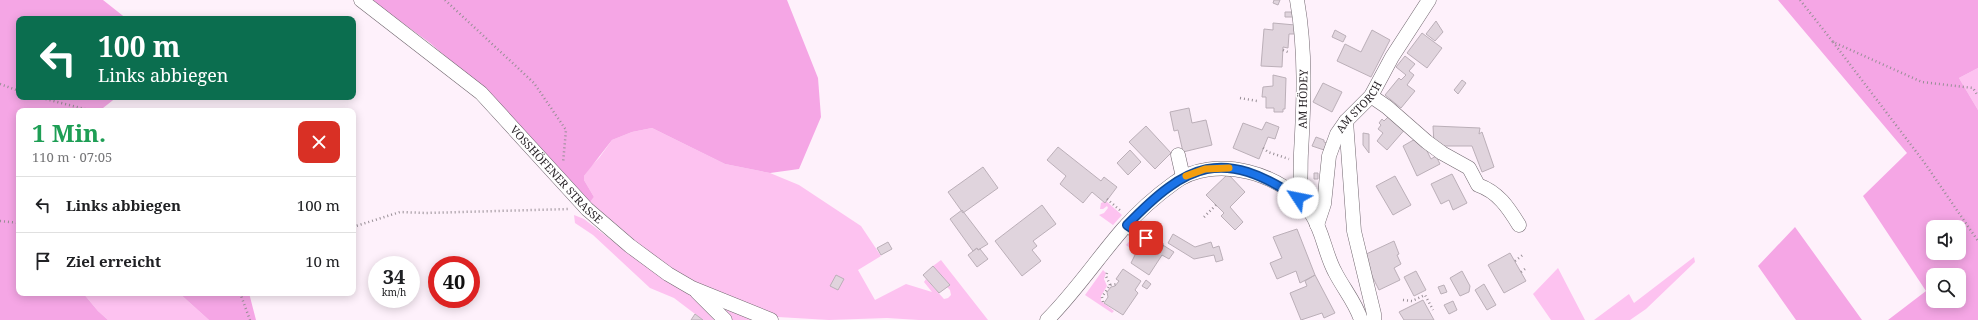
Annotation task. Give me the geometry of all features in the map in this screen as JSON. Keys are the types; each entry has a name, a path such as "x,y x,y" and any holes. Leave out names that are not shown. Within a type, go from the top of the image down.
{"street":[{"name":"VOSSHÖFENER STRASSE","path":"362,0 481,93 587,209 630,246 668,274 692,288 771,320"},
{"name":"AM HÖDEY","path":"1297,0 1302,25 1305,96 1300,160 1301,185 1298,198"},
{"name":"AM STORCH","path":"1317,225 1324,204 1328,156 1331,146 1346,121 1371,96 1392,57 1429,0"},
{"path":"1371,96 1387,107 1432,146 1469,168 1478,185 1490,189 1501,199 1519,225"},
{"path":"1346,121 1354,231 1374,314 1374,320"},
{"path":"1178,155 1183,178"},
{"path":"1047,320 1064,304 1129,223 1171,185 1183,178 1205,169 1235,169 1256,174 1275,183 1298,198 1311,213 1334,271 1361,320"},
{"path":"1129,223 1156,245"},
{"path":"692,288 712,310 725,320"}],"path":[{"path":"445,0 534,83 566,130 562,180"},
{"path":"1800,0 1924,162 1978,241"},
{"path":"1833,42 1922,82 1974,88 1978,96"},
{"path":"0,84 16,90"},
{"path":"1240,98 1257,101"},
{"path":"50,100 80,108"},
{"path":"1263,148 1276,155 1300,160"},
{"path":"1107,199 1129,223"},
{"path":"1204,217 1216,205"},
{"path":"356,226 400,212 426,214 587,209"},
{"path":"0,221 16,223"},
{"path":"1515,261 1524,254"},
{"path":"1521,272 1525,268"},
{"path":"1107,273 1106,276 1110,285"},
{"path":"1103,302 1102,297 1110,285 1117,284"},
{"path":"1403,300 1412,301 1425,295 1433,310"},
{"path":"241,296 250,320"}],"shaded area":[{"path":"0,0 103,0 123,16 16,16 16,100 113,100 103,108 16,108 16,296 86,296 108,320 0,320"},
{"path":"371,0 787,0 818,78 821,117 799,169 770,173 725,164 652,128 632,132 612,140 584,176 584,180 594,197 590,202 489,94 430,43"},
{"path":"1778,0 1978,0 1978,68 1959,78 1978,110 1978,320 1888,320 1926,291 1863,196 1907,153"},
{"path":"1978,68 1978,110 1959,78"},
{"path":"652,128 725,164 770,173 799,185 861,226 881,256 858,270 875,300 906,284 932,292 924,282 926,279 944,299 948,298 951,295 950,290 947,287 950,285 933,266 941,260 988,320 919,320 887,318 829,320 778,317 720,296 674,274 590,202 594,197 584,180 584,176 591,166 612,140 632,132"},
{"path":"1106,201 1122,215 1113,225 1099,215 1104,213 1108,208 1107,206 1100,209 1101,203"},
{"path":"574,215 584,219 636,259 691,295 714,320 703,320 674,298 650,288 593,235 575,223"},
{"path":"1795,227 1862,320 1796,320 1758,266"},
{"path":"1134,236 1144,242 1134,251 1126,245"},
{"path":"1694,257 1695,262 1646,309 1630,320 1594,320 1629,294 1634,303"},
{"path":"1558,268 1585,320 1551,320 1533,294"},
{"path":"1103,270 1106,273 1104,279 1107,286 1101,296 1101,301 1114,311 1112,313 1085,295"},
{"path":"86,296 182,296 209,320 108,320"},
{"path":"182,296 250,296 256,320 209,320"},
{"path":"718,305 755,320 733,320 716,308"}],"building":[{"path":"1274,0 1280,0 1278,5 1273,3"},
{"path":"1285,12 1296,12 1296,17 1285,17"},
{"path":"1436,21 1443,32 1435,41 1426,34"},
{"path":"1273,23 1295,25 1295,34 1289,34 1288,48 1283,47 1282,67 1261,66 1264,29 1273,30"},
{"path":"1335,30 1346,36 1343,42 1332,37"},
{"path":"1372,30 1390,40 1371,77 1337,61 1345,44 1361,52"},
{"path":"1422,33 1442,48 1427,68 1407,53"},
{"path":"1405,56 1415,64 1409,71 1414,75 1407,85 1415,91 1401,108 1385,95 1399,78 1401,80 1406,75 1396,67"},
{"path":"1273,75 1286,78 1285,109 1283,109 1283,112 1274,112 1274,108 1266,108 1266,97 1262,97 1263,87 1273,86"},
{"path":"1462,80 1466,83 1458,94 1454,90"},
{"path":"1323,83 1342,92 1332,112 1313,102"},
{"path":"1189,108 1192,123 1206,120 1212,145 1183,152 1178,130 1174,131 1170,112"},
{"path":"1391,114 1407,127 1387,150 1377,141 1383,133 1378,129 1381,125 1379,123 1382,119 1384,121"},
{"path":"1266,122 1279,127 1275,139 1268,137 1259,159 1233,148 1243,123 1262,130"},
{"path":"1146,126 1171,153 1155,169 1129,142"},
{"path":"1433,126 1480,128 1479,134 1482,132 1494,167 1482,172 1472,146 1436,146 1434,144"},
{"path":"1363,133 1369,134 1369,153 1363,145"},
{"path":"1316,137 1327,143 1324,150 1312,146"},
{"path":"1417,138 1423,148 1425,147 1431,159 1436,156 1440,164 1417,176 1403,146"},
{"path":"1058,147 1101,181 1104,177 1117,187 1105,203 1092,192 1083,203 1060,184 1066,176 1047,160"},
{"path":"1130,150 1141,162 1128,175 1117,163"},
{"path":"983,167 998,188 963,213 948,192"},
{"path":"1314,173 1318,173 1318,179 1314,179"},
{"path":"1228,174 1245,192 1230,207 1243,222 1235,230 1221,216 1224,213 1206,195"},
{"path":"1452,174 1467,203 1453,210 1449,200 1441,204 1431,184"},
{"path":"1395,176 1411,205 1393,215 1376,186"},
{"path":"1311,192 1316,197 1314,199 1309,194"},
{"path":"1042,205 1056,224 1033,241 1037,246 1032,250 1041,261 1022,276 995,241"},
{"path":"962,210 988,244 978,250 977,248 973,251 950,219"},
{"path":"1297,229 1315,275 1300,283 1296,271 1277,279 1270,263 1282,258 1273,237"},
{"path":"1173,234 1195,247 1211,242 1213,248 1219,246 1223,260 1216,262 1214,255 1194,259 1168,243"},
{"path":"1394,241 1399,254 1397,255 1401,264 1394,268 1400,280 1379,290 1362,256"},
{"path":"888,242 892,249 881,255 877,248"},
{"path":"1145,242 1158,242 1174,252 1169,259 1162,255 1149,275 1131,263 1140,245 1141,246"},
{"path":"977,248 978,250 980,249 988,259 977,267 968,255"},
{"path":"1510,253 1526,281 1504,293 1488,265"},
{"path":"933,266 950,285 939,293 923,275"},
{"path":"1123,269 1141,281 1135,290 1138,293 1123,315 1104,303 1108,297 1107,292 1119,281 1116,279"},
{"path":"1416,271 1426,290 1414,296 1404,277"},
{"path":"1462,271 1470,286 1469,292 1460,296 1450,278"},
{"path":"836,275 844,279 838,290 830,286"},
{"path":"1315,275 1335,313 1324,318 1322,313 1301,320 1290,293 1307,286 1305,281"},
{"path":"1146,280 1151,284 1147,289 1142,286"},
{"path":"1484,284 1496,305 1487,310 1475,290"},
{"path":"1444,285 1447,292 1441,294 1438,287"},
{"path":"1423,300 1434,320 1404,320 1399,312"},
{"path":"1453,301 1457,310 1449,314 1444,305"},
{"path":"695,314 703,320 691,320"}],"slow traffic":[{"path":"1186,176 1205,169 1229,168"}],"route":[{"path":"1146,238 1127,225 1141,210 1175,182 1191,173 1205,169 1235,169 1256,174 1275,183 1298,198"}]}
